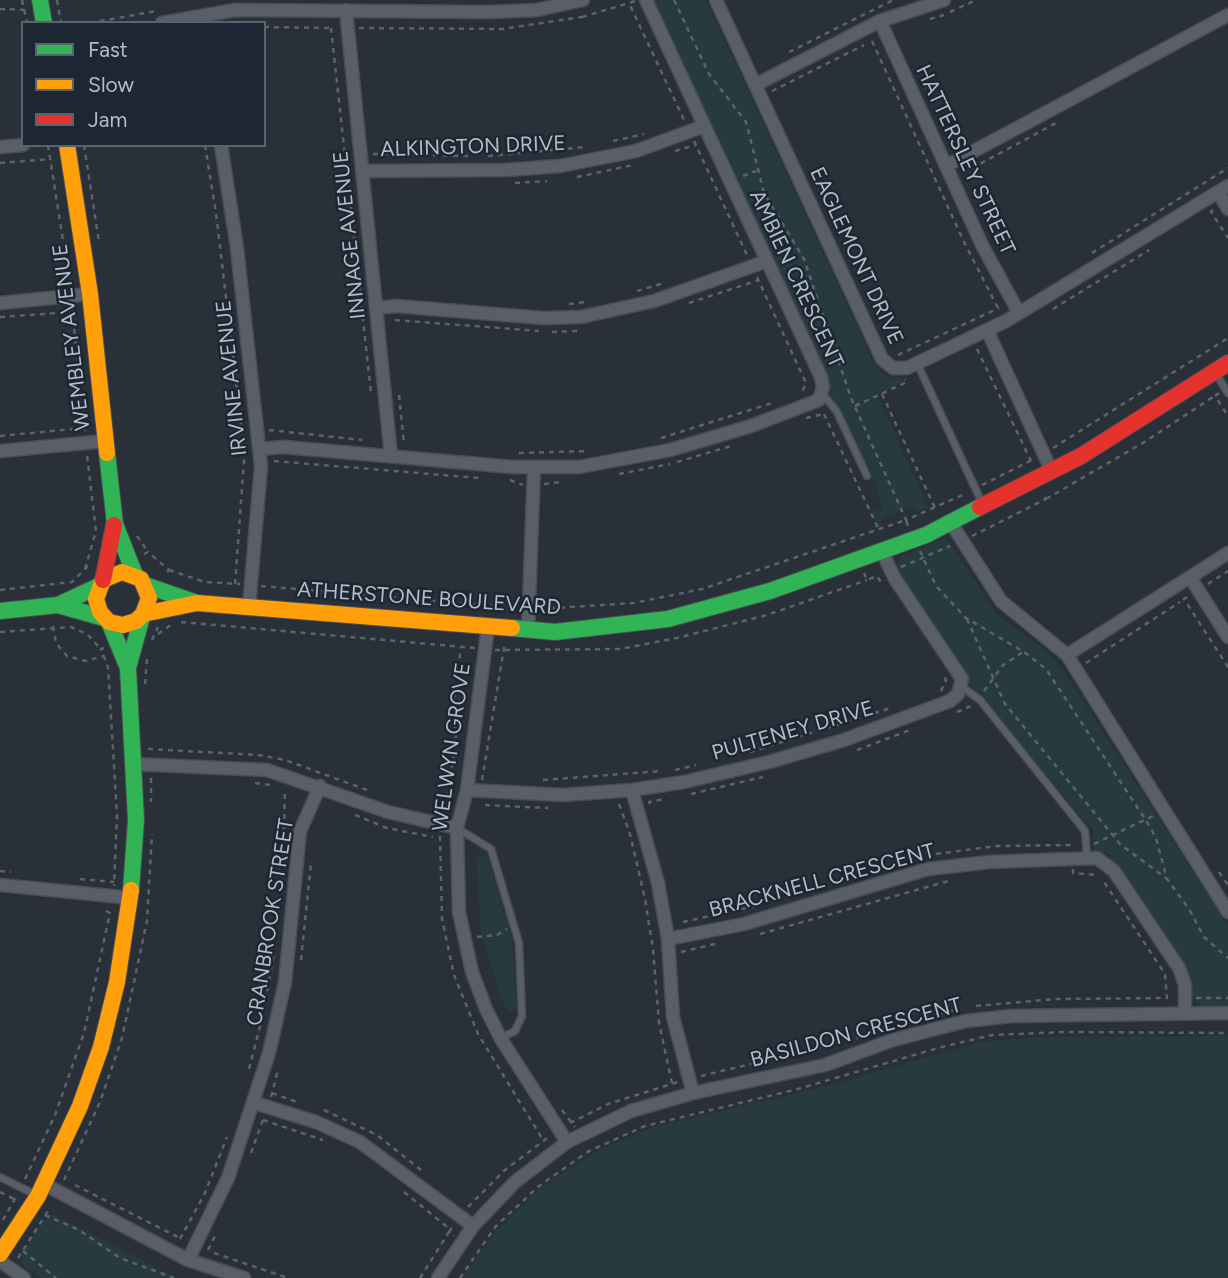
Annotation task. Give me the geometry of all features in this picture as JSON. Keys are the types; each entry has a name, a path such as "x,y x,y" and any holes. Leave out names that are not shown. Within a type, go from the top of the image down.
{"street":[{"path":"40,0 44,21"},
{"name":"AMBIEN CRESCENT","path":"259,449 284,447 534,467 579,467 645,456 731,432 802,407 823,394 821,377 646,0"},
{"name":"EAGLEMONT DRIVE","path":"716,0 882,359 892,368 907,368 1019,313 1223,189"},
{"path":"755,85 880,21 944,0"},
{"path":"200,20 235,10 290,5 346,10 580,1"},
{"name":"INNAGE AVENUE","path":"346,10 391,456"},
{"path":"946,166 1228,15"},
{"name":"HATTERSLEY STREET","path":"880,21 982,245 1019,313"},
{"name":"ALKINGTON DRIVE","path":"363,171 505,170 560,166 636,151 704,126"},
{"path":"0,147 21,145"},
{"name":"WEMBLEY AVENUE","path":"67,147 90,294 115,524 128,560 140,580"},
{"name":"IRVINE AVENUE","path":"221,147 236,238 259,449 260,476 249,607"},
{"path":"1223,189 1228,209"},
{"path":"377,308 396,306 543,318 582,317 654,301 767,261"},
{"path":"0,303 90,294"},
{"path":"986,330 1052,472"},
{"name":"ATHERSTONE BOULEVARD","path":"142,616 162,609 197,603 555,632 668,619 770,591 882,552 951,523 1052,472 1221,368"},
{"path":"0,451 106,441"},
{"path":"528,630 534,467"},
{"path":"951,523 1001,601 1071,653 1228,912"},
{"name":"WEMBLEY AVENUE","path":"101,583 115,524"},
{"path":"882,552 895,579 958,671 962,687"},
{"path":"1071,653 1228,553"},
{"path":"0,611 58,605 122,572 140,580 149,598 128,668 142,764 131,898 117,982 101,1047 47,1191 0,1254"},
{"path":"1190,577 1228,637"},
{"name":"ATHERSTONE BOULEVARD","path":"140,580 197,603"},
{"path":"101,583 97,606 107,620 134,644"},
{"path":"58,605 130,624 142,616"},
{"name":"WELWYN GROVE","path":"488,625 467,790 457,828 457,877 464,933 472,972 501,1038 567,1142"},
{"name":"PULTENEY DRIVE","path":"467,790 563,795 632,790 769,762 844,740 950,701 962,687"},
{"path":"142,764 267,770 320,786 388,812 457,828"},
{"name":"CRANBROOK STREET","path":"188,1260 228,1178 254,1103 285,982 300,831 320,786"},
{"path":"632,790 658,883 668,939 673,1017 699,1092"},
{"path":"1087,857 1104,860 1114,871 1179,968 1185,985 1185,1013"},
{"name":"BRACKNELL CRESCENT","path":"668,939 744,924 928,869 989,862 1087,857"},
{"path":"0,885 131,898"},
{"name":"BASILDON CRESCENT","path":"438,1278 473,1226 515,1182 567,1142 631,1111 699,1092 825,1065 893,1040 966,1021 1011,1016 1228,1013"},
{"path":"254,1103 316,1122 360,1142 473,1226"},
{"path":"47,1191 188,1260 244,1278"},
{"path":"5,1264 24,1278"}],"lane":[{"path":"917,363 984,507"},
{"path":"1221,368 1228,393"},
{"path":"823,394 836,412 867,476"},
{"path":"962,687 980,700 1085,831 1087,857"},
{"path":"457,828 491,849 519,943 522,1016 515,1031 501,1038"},
{"path":"0,1177 21,1187 47,1191"}],"path":[{"path":"22,0 27,21"},
{"path":"57,0 61,21"},
{"path":"266,27 503,29 582,17 638,0"},
{"path":"674,0 709,74 746,122 764,193 804,259 851,398 936,586 966,618 1024,652 1046,669 1147,822 1156,838 1167,879"},
{"path":"580,1 582,17"},
{"path":"629,3 806,383 802,392 797,394 807,420 824,414"},
{"path":"331,28 372,401"},
{"path":"674,123 684,120"},
{"path":"967,184 962,173 1056,123"},
{"path":"609,143 654,130"},
{"path":"373,154 481,157 530,155 597,145"},
{"path":"48,147 71,296 96,531 85,569"},
{"path":"205,147 216,213 244,461 235,584"},
{"path":"0,163 51,159"},
{"path":"1084,258 1228,168"},
{"path":"1043,300 1049,311 1152,248"},
{"path":"633,292 672,281"},
{"path":"562,304 589,301"},
{"path":"0,317 72,312"},
{"path":"128,560 148,552 169,570 205,582 529,609 634,604 702,589 935,508 1031,461 1228,338"},
{"path":"976,349 1031,461"},
{"path":"882,394 935,508"},
{"path":"1046,499 1146,441 1213,397"},
{"path":"653,440 772,403"},
{"path":"241,424 267,421 269,430 416,445"},
{"path":"0,436 84,428"},
{"path":"518,453 590,451"},
{"path":"0,590 72,582 91,564 106,562"},
{"path":"163,589 164,576 169,570"},
{"path":"1208,584 1228,571"},
{"path":"1085,664 1180,602"},
{"path":"101,649 134,644 156,635 162,609"},
{"path":"966,618 1005,704 1120,844 1167,879 1189,909 1204,937 1228,958"},
{"path":"0,632 53,626 77,629 93,639 101,649 109,682 117,815 110,912 96,990 78,1054 55,1115 0,1226"},
{"path":"53,626 56,643 67,656 86,661 104,656"},
{"path":"445,807 456,743 454,698 461,647"},
{"path":"1071,653 1088,668"},
{"path":"144,691 148,655"},
{"path":"741,755 902,704"},
{"path":"848,753 914,729"},
{"path":"148,738 142,764 151,812"},
{"path":"675,770 701,764"},
{"path":"543,780 662,771"},
{"path":"682,796 768,776"},
{"path":"253,783 285,789 314,799"},
{"path":"283,868 285,789"},
{"path":"653,814 649,802 671,798"},
{"path":"619,804 630,834 645,898 653,949 659,1023 672,1083"},
{"path":"351,813 387,828 440,838"},
{"path":"5,1264 23,1251 46,1215 47,1191 100,1102 122,1038 136,981 147,917 152,826"},
{"path":"1214,865 1228,886"},
{"path":"110,912 147,917"},
{"path":"464,933 480,938 497,935 515,924"},
{"path":"248,1073 263,1015 276,942"},
{"path":"460,1278 496,1226 539,1186 589,1151 645,1126 799,1089 992,1035 1064,1032 1228,1033"},
{"path":"698,1064 699,1092"},
{"path":"263,1120 326,1141"},
{"path":"180,1239 205,1193 229,1131"},
{"path":"400,1189 451,1230"},
{"path":"46,1215 47,1191"},
{"path":"0,1192 14,1199 47,1191 289,1278"},
{"path":"46,1215 79,1230 120,1258 174,1278"},
{"path":"421,1278 449,1232 462,1240"},
{"path":"23,1251 56,1278"},
{"path":"207,1266 214,1253"}],"green space":[{"path":"651,0 706,0 875,365 885,377 900,377 902,383 877,395 928,507 917,513 913,506 881,519 882,526 878,528 871,513 883,508 868,464 863,462 855,436 851,435 831,399 831,391"},
{"path":"942,539 948,541 998,615 1046,651 1063,670 1228,926 1228,1006 1201,1006 1197,1002 1191,993 1190,979 1113,861 1108,854 1094,851 1093,830 1016,740 980,692 972,689 968,678 900,577 897,565 901,556"},
{"path":"487,855 512,938 517,1010 508,1012 481,932 476,857"},
{"path":"1228,1036 1228,1278 462,1278 497,1230 540,1188 599,1150 654,1127 830,1085 981,1042 1038,1037"},
{"path":"54,1215 177,1278 41,1278 23,1265 21,1256 45,1217"}],"traffic: fast":[{"path":"40,0 44,21"},
{"path":"107,453 115,524 135,575"},
{"path":"512,628 555,632 668,619 770,591 926,535 980,507"},
{"path":"145,585 197,603"},
{"path":"0,611 58,605 99,586"},
{"path":"58,605 104,618"},
{"path":"128,668 142,617"},
{"path":"109,622 128,668 136,820 131,890"}],"traffic: slow":[{"path":"67,147 90,294 107,453"},
{"path":"143,614 149,598 141,579 122,572 103,580 96,599 100,612 109,622 123,625 136,621 143,614 197,603 512,628"},
{"path":"0,1254 38,1196 80,1106 101,1047 117,982 131,890"}],"traffic: jam":[{"path":"980,507 1081,456 1228,363"},
{"path":"103,580 114,525"}]}
